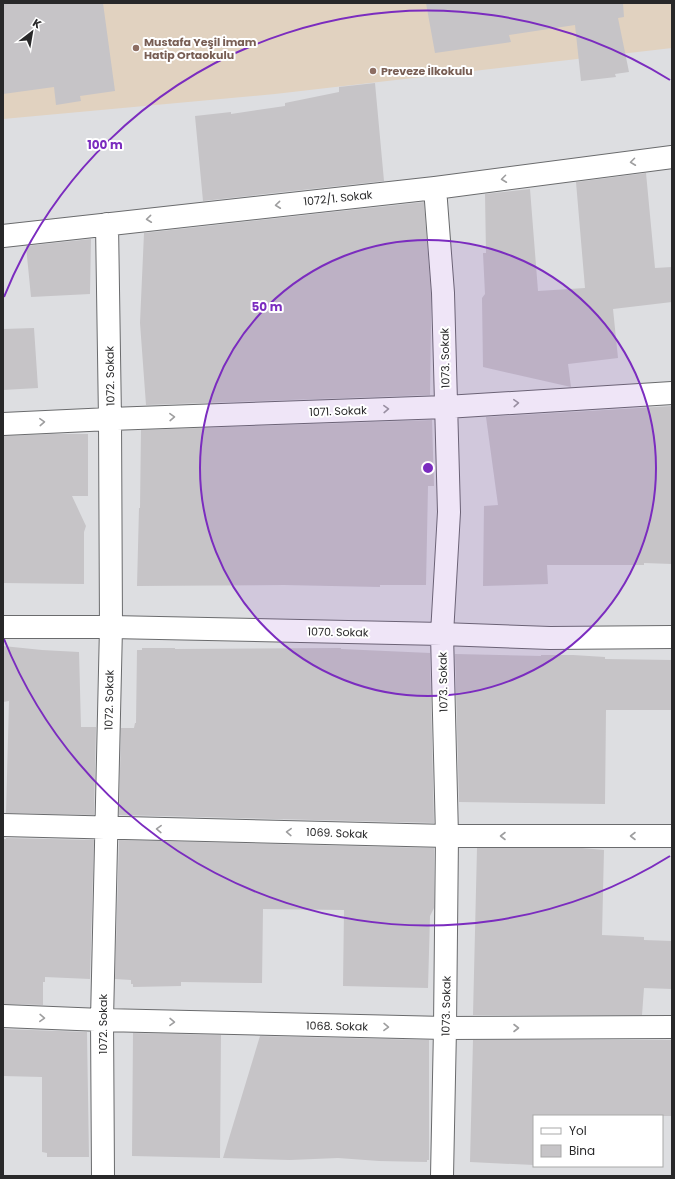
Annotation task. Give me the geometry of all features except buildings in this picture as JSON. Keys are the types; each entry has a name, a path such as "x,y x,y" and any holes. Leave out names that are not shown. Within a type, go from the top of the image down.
{"street":[{"name":"1072/1. Sokak","path":"3,236 435,188 672,157"},
{"name":"1073. Sokak","path":"435,188 443,293 449,512 442,634 447,836 446,1028 442,1176"},
{"name":"1072. Sokak","path":"103,1176 102,1020 111,627 107,224"},
{"name":"1071. Sokak","path":"3,424 446,407 672,393"},
{"name":"1070. Sokak","path":"3,627 111,627 442,634 550,638 672,637"},
{"name":"1069. Sokak","path":"3,825 447,836 672,836"},
{"name":"1068. Sokak","path":"3,1016 102,1020 446,1028 672,1027"}],"shaded area":[{"path":"3,3 672,3 672,48 275,94 3,119"}],"place":[{"name":"Mustafa Yeşil İmam Hatip Ortaokulu","path":"136,48"},
{"name":"Preveze İlkokulu","path":"373,71"}]}
